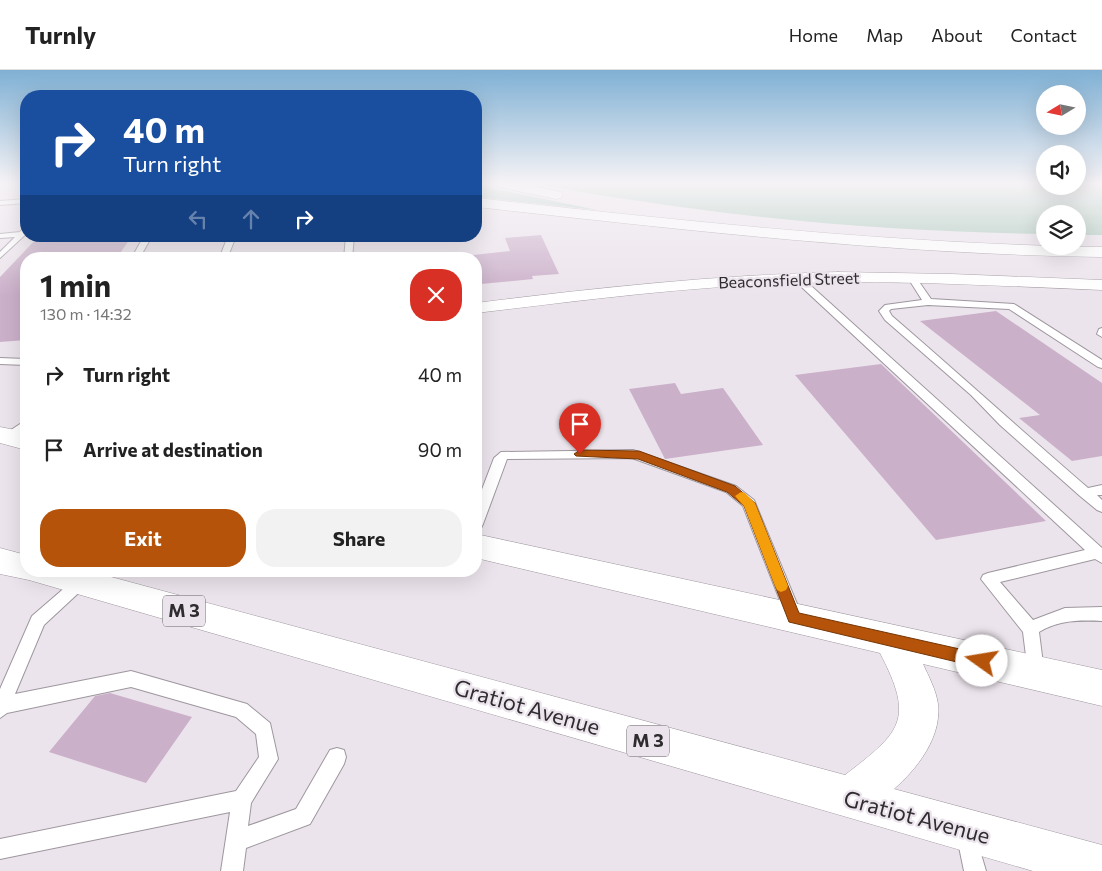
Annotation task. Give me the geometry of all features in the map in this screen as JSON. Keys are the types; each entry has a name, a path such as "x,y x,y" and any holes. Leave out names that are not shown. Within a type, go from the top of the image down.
{"main road":[{"path":"650,221 865,243 1019,251 1102,252"},
{"path":"732,221 813,232 953,241 1036,244"},
{"path":"1086,244 1102,244"},
{"path":"482,547 1102,688"},
{"path":"0,560 20,566"},
{"name":"Gratiot Avenue","path":"83,577 850,798 1102,868"},
{"path":"850,798 886,768 907,744 916,727 919,707 913,683 891,640"}],"street":[{"name":"Beaconsfield Street","path":"482,307 686,285 797,278 912,278 1102,285"}],"lane":[{"path":"0,236 20,233"},
{"path":"0,256 20,236"},
{"path":"797,278 1100,555"},
{"path":"912,278 928,302"},
{"path":"1102,365 1011,306 928,302 888,307 884,311 888,318 1102,507"},
{"path":"0,361 20,362"},
{"path":"482,508 500,458 505,455 639,455 731,489 749,503 794,618"},
{"path":"1085,493 1102,490"},
{"path":"1036,673 1031,629 988,579 1100,555"},
{"path":"0,707 38,621 83,577"},
{"path":"1031,629 1046,619 1075,613 1102,614"},
{"path":"0,707 131,679 241,710 264,729 269,759 242,800 232,871"},
{"path":"236,841 303,817 337,758"},
{"path":"0,849 242,800"},
{"path":"966,830 975,871"}],"green space":[{"path":"810,221 1036,221 1036,234 908,229"},
{"path":"1086,221 1102,221 1102,235 1086,235"}],"building":[{"path":"541,235 559,274 532,276 533,279 482,284 482,254 510,251 505,238"},
{"path":"33,242 128,242 121,252 24,252"},
{"path":"20,256 20,340 0,342 0,277"},
{"path":"996,311 1102,383 1102,456 1072,461 1019,418 1040,415 920,321"},
{"path":"881,364 1046,521 936,540 795,375"},
{"path":"675,383 681,394 723,388 763,445 665,459 629,389"},
{"path":"110,693 192,717 146,783 49,752 95,696"}],"slow traffic":[{"path":"741,496 749,503 781,586"}],"route":[{"path":"580,454 639,455 731,489 739,495 749,503 794,618 982,661"}]}
